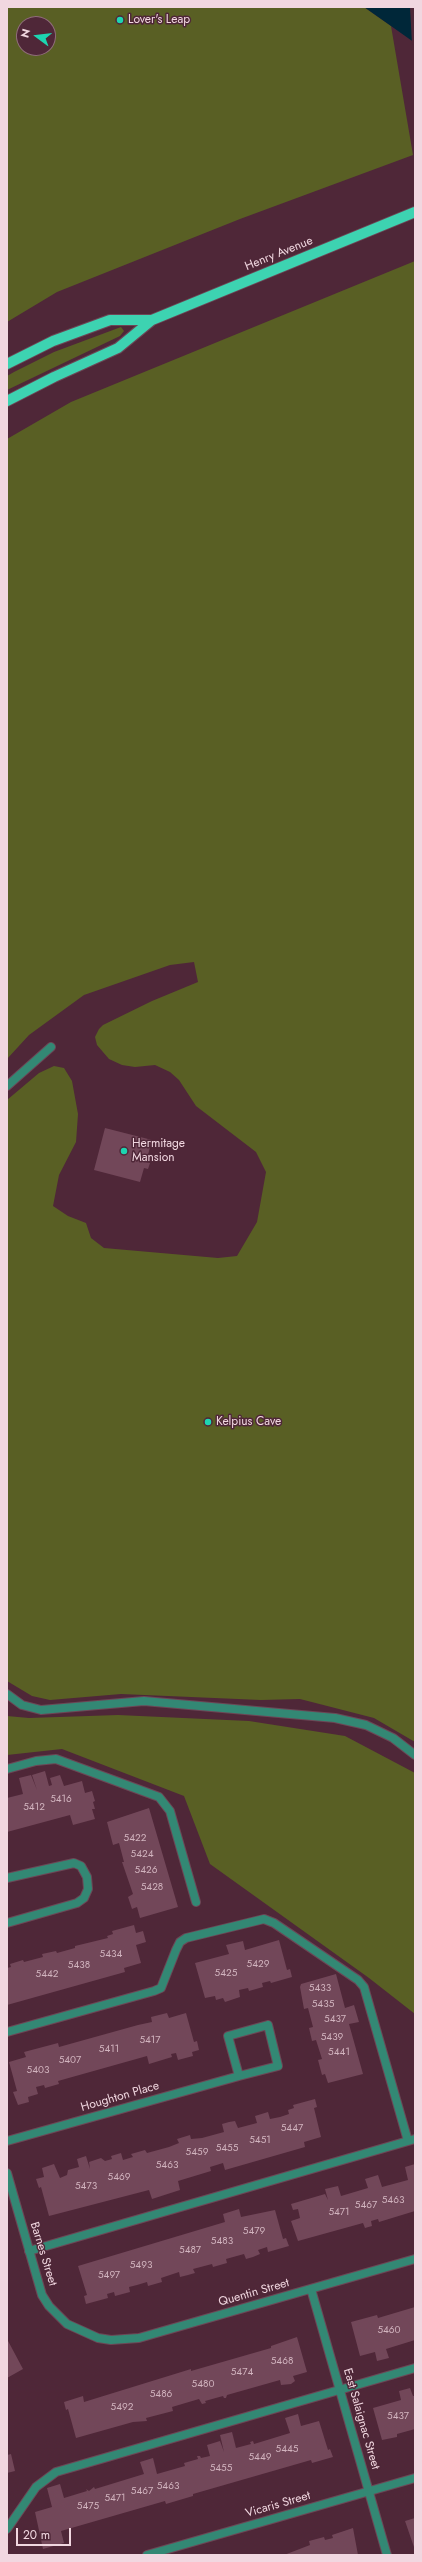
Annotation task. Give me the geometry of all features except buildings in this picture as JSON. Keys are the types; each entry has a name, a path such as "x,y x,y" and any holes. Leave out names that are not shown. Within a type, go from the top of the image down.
{"main road":[{"name":"Henry Avenue","path":"7,402 54,377 118,348 152,320 415,212"},
{"name":"Henry Avenue","path":"7,364 54,341 110,320 152,320"}],"street":[{"path":"7,1086 51,1046"},
{"path":"7,1694 22,1705 41,1710 144,1701 335,1718 366,1725 393,1738 415,1755"},
{"path":"7,1769 36,1760 56,1759 159,1797 170,1811 196,1902"},
{"path":"7,1878 74,1863 81,1866 88,1877 88,1889 84,1898 78,1904 7,1923"},
{"path":"7,2032 161,1988 176,1950 186,1938 264,1919 274,1923 358,1980 364,1987 411,2140 29,2251"},
{"name":"Houghton Place","path":"7,2141 278,2066 268,2025 228,2036 239,2076"},
{"name":"Barnes Street","path":"7,2173 37,2283 49,2306 67,2324 98,2338"},
{"name":"Quentin Street","path":"98,2338 111,2340 139,2338 415,2258"},
{"name":"East Salaignac Street","path":"311,2289 387,2555"},
{"path":"7,2529 36,2488 56,2472 415,2368"},
{"name":"Vicaris Street","path":"147,2555 415,2478"}],"green space":[{"path":"7,7 364,7 391,26 413,155 240,219 57,292 7,322"},
{"path":"415,261 415,1742 374,1718 300,1699 261,1700 121,1694 50,1700 32,1696 7,1681 7,1100 39,1073 54,1066 64,1068 72,1081 78,1114 76,1142 59,1175 53,1206 68,1216 86,1223 91,1238 104,1248 218,1258 237,1256 257,1222 266,1172 256,1152 196,1106 179,1080 170,1072 155,1065 135,1067 122,1065 109,1059 97,1045 95,1037 103,1025 152,1001 198,982 194,962 170,965 84,995 29,1035 7,1059 7,439 71,402"},
{"path":"121,327 124,331 120,336 7,390 7,376 14,372 54,352"},
{"path":"118,1715 249,1721 345,1736 415,1773 415,2014 369,1978 210,1864 184,1796 62,1749 7,1755 7,1716 29,1718"}],"water":[{"path":"364,7 415,7 415,43 391,26"}],"pier":[{"path":"410,7 415,7 415,45 412,44"}],"place":[{"name":"Lover's Leap","path":"120,20"},
{"name":"Hermitage Mansion","path":"124,1151"},
{"name":"Kelpius Cave","path":"208,1422"}]}
